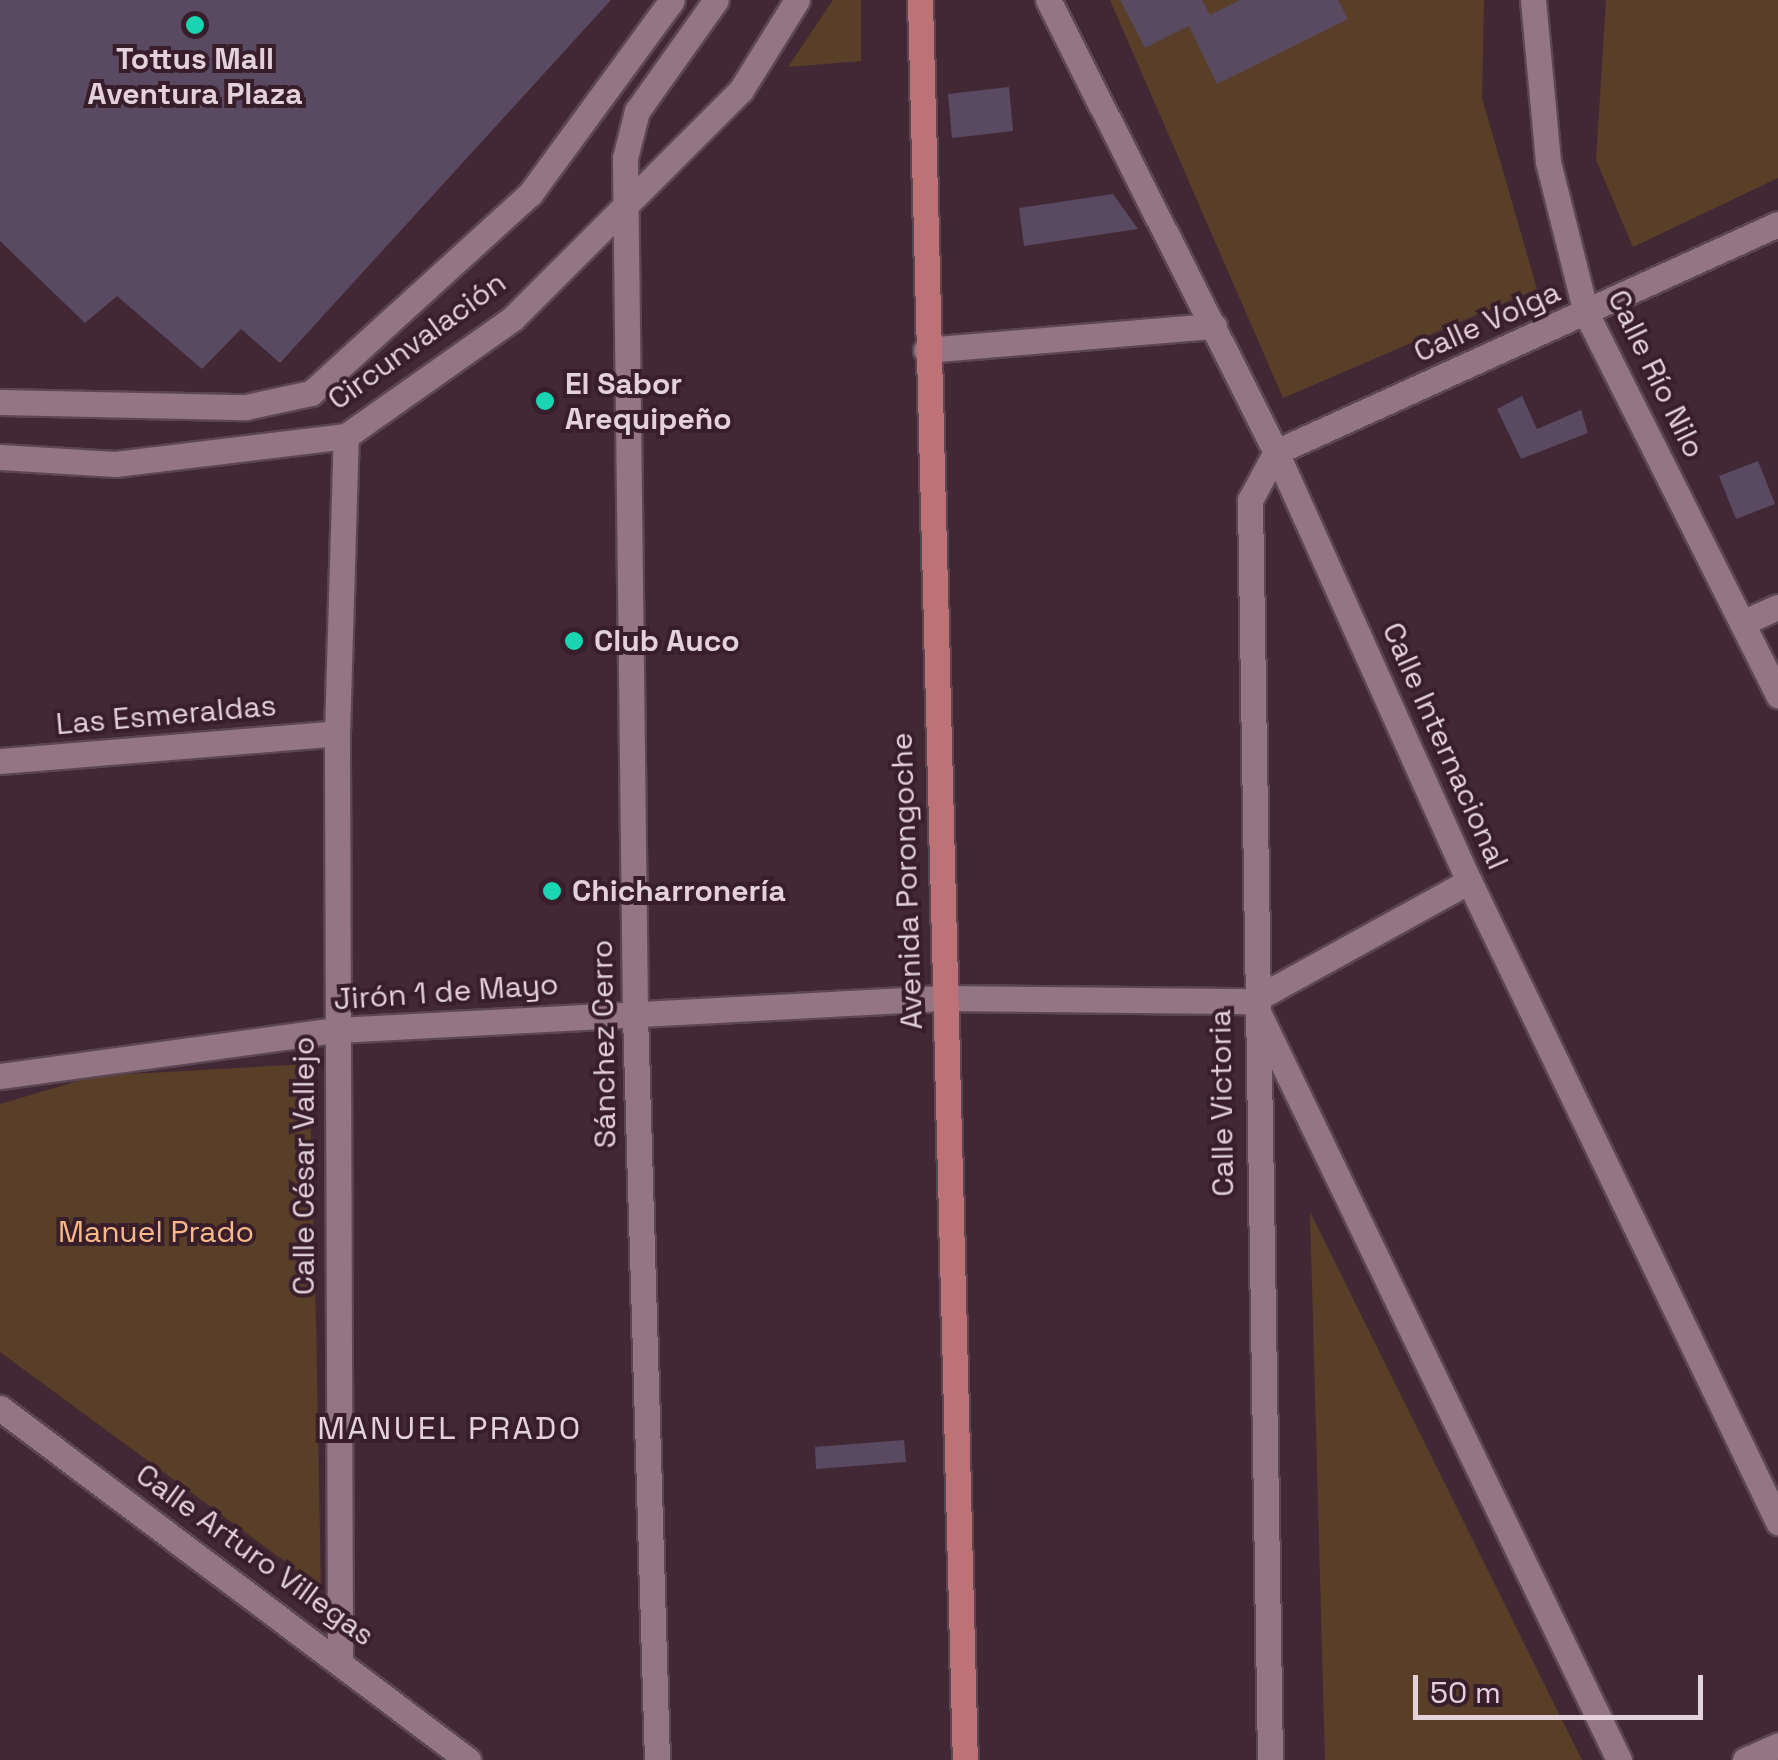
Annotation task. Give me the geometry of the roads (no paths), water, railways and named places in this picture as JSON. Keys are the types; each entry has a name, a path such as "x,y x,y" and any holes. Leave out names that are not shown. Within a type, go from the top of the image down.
{"main road":[{"name":"Avenida Porongoche","path":"920,0 965,1760"}],"street":[{"path":"0,402 246,407 311,393 530,194 672,0"},
{"name":"Sánchez Cerro","path":"657,1760 635,1013 625,206 637,111 716,0"},
{"name":"Circunvalación","path":"0,457 115,464 346,436 513,318 768,58 796,0"},
{"name":"Calle Internacional","path":"1048,0 1276,452 1469,881 1778,1522"},
{"name":"Calle Río Nilo","path":"1533,0 1548,162 1586,313 1778,696"},
{"name":"Calle Volga","path":"1276,452 1778,224"},
{"path":"926,350 1214,326"},
{"name":"Calle César Vallejo","path":"340,1656 337,734 346,436"},
{"name":"Calle Victoria","path":"1270,1760 1252,1001 1250,500 1276,452"},
{"path":"1744,622 1778,607"},
{"name":"Las Esmeraldas","path":"0,760 337,734"},
{"name":"Jirón 1 de Mayo","path":"0,1076 337,1030 943,998 1252,1001 1469,881"},
{"path":"1252,1001 1619,1760"},
{"name":"Calle Arturo Villegas","path":"0,1408 340,1656 468,1760"},
{"path":"1745,1760 1778,1744"}],"place":[{"name":"Tottus Mall Aventura Plaza","path":"195,25"},
{"name":"El Sabor Arequipeño","path":"545,401"},
{"name":"Club Auco","path":"574,641"},
{"name":"Chicharronería","path":"552,891"}],"district":[{"name":"MANUEL PRADO","path":"450,1428"}],"park label":[{"name":"Manuel Prado","path":"156,1232"}]}
